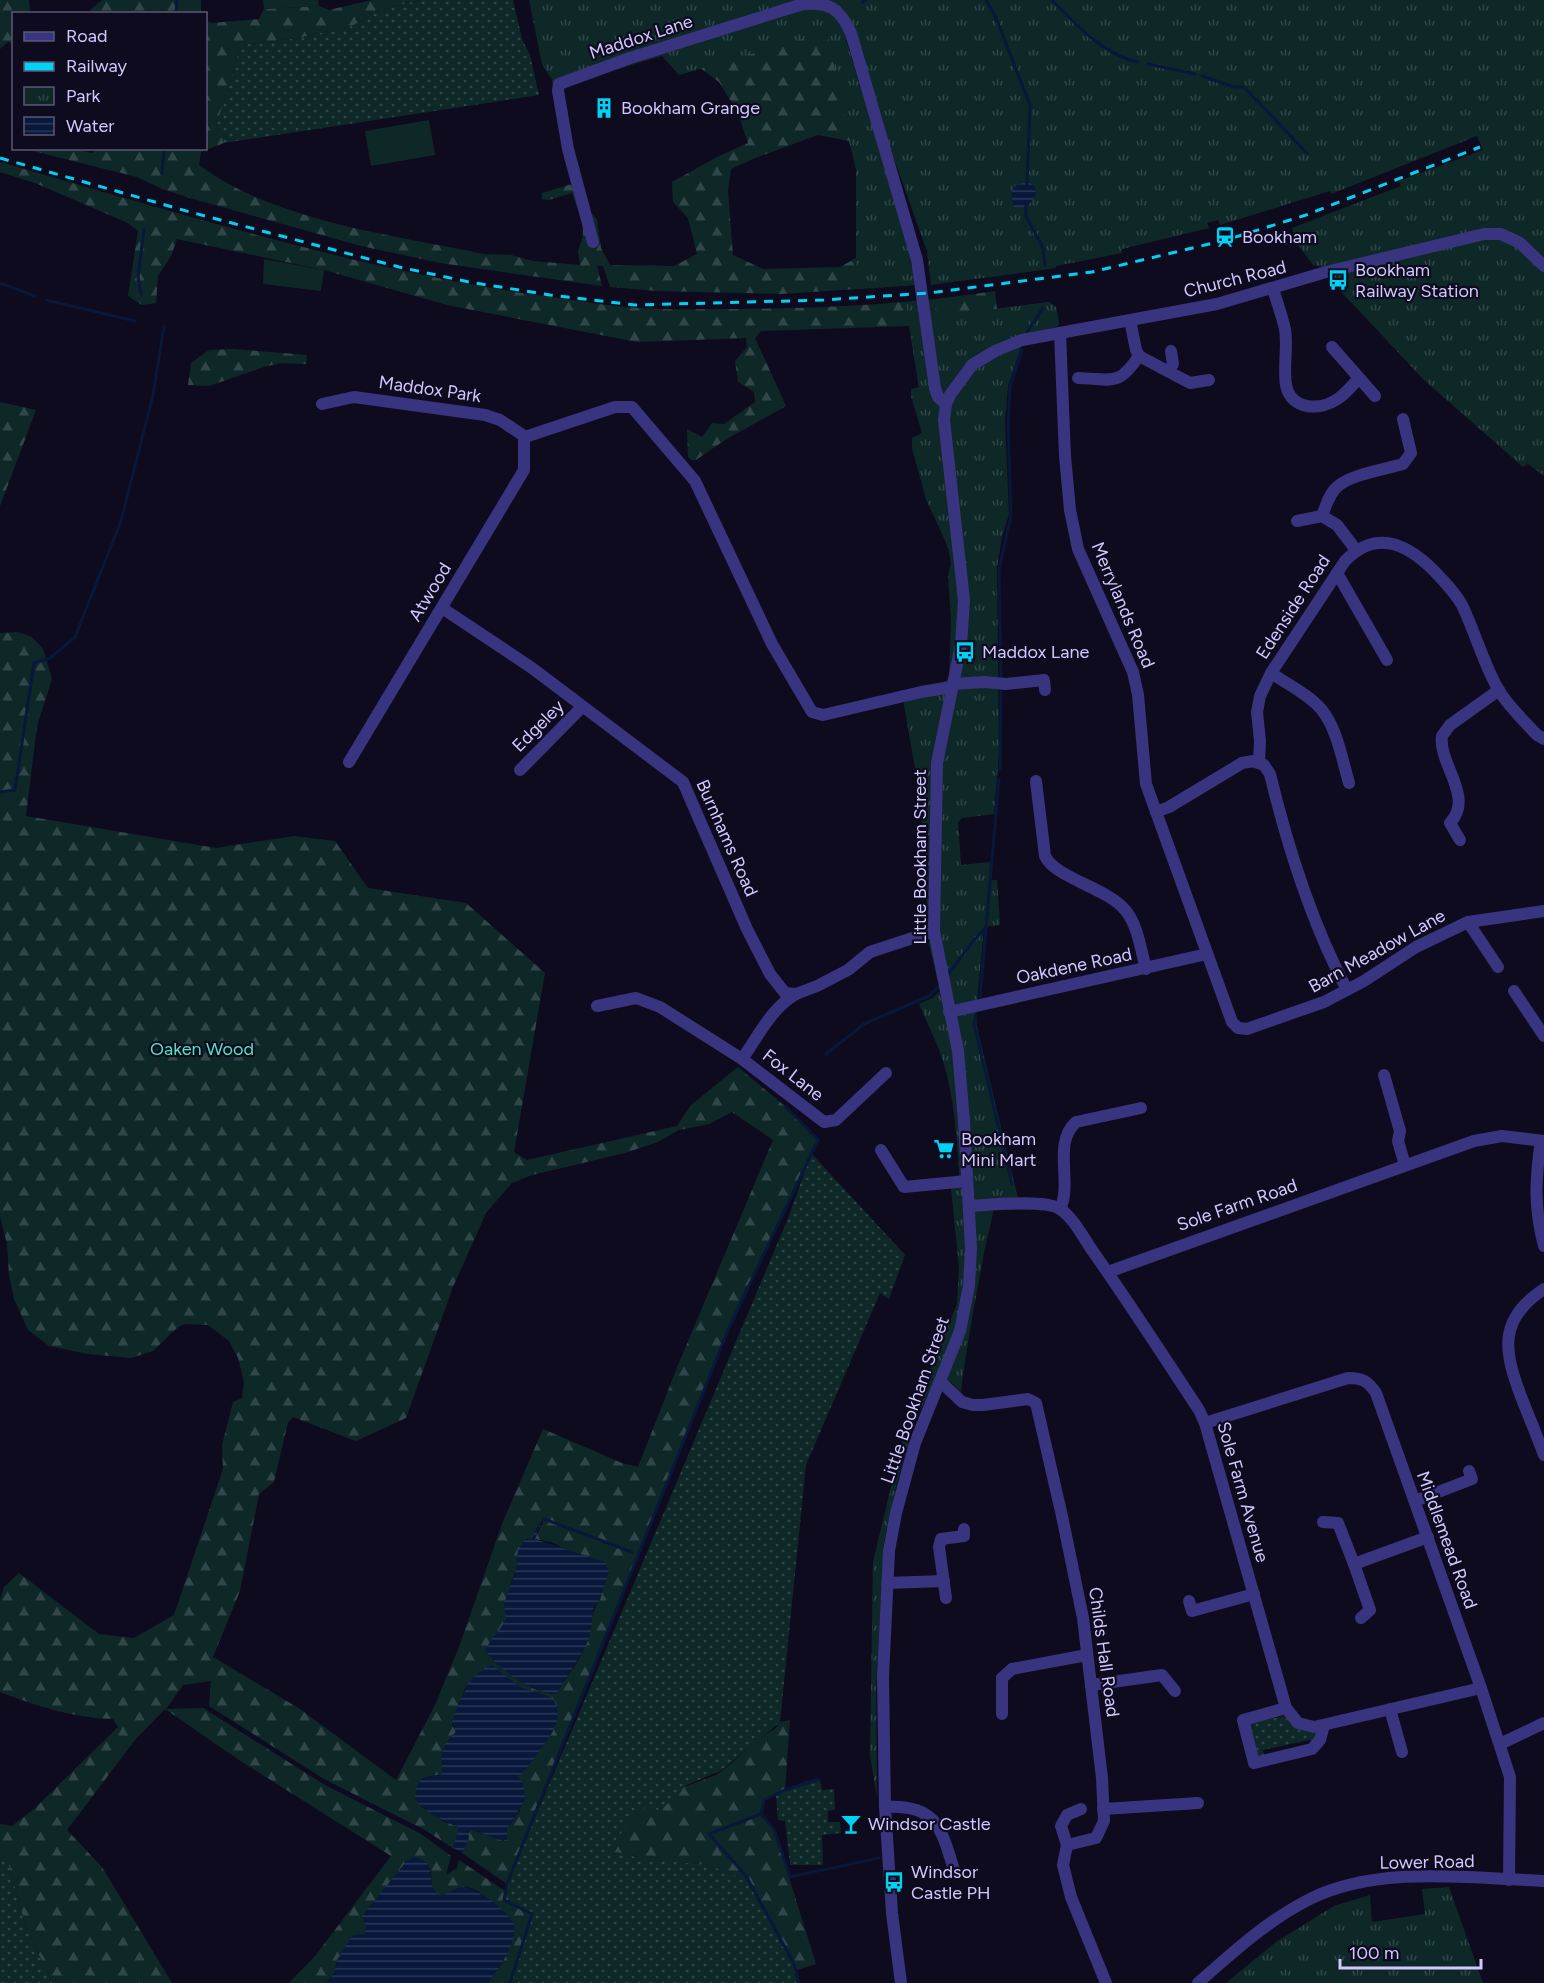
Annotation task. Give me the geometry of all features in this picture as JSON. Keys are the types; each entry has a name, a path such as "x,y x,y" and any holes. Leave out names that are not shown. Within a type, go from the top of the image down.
{"street":[{"name":"Maddox Lane","path":"593,242 568,149 558,91 559,84 630,58 786,9 816,3 828,6 837,11 845,20 851,33 919,269 923,312 937,394 946,404"},
{"name":"Church Road","path":"994,351 1022,340 1217,304 1326,272 1484,234 1501,234 1520,243 1544,266"},
{"path":"1273,289 1284,328 1286,386 1293,400 1306,406 1328,403 1338,399 1359,378"},
{"path":"1130,320 1139,356 1190,383 1209,380"},
{"name":"Merrylands Road","path":"1060,333 1065,456 1074,533 1089,577 1133,672 1138,695 1145,777 1207,954"},
{"path":"1332,347 1375,396"},
{"name":"Little Bookham Street","path":"901,1983 892,1913 885,1807 883,1677 889,1551 915,1443 960,1330 969,1286 971,1248 958,1051 934,931 937,763 961,645 964,600 944,427 946,404 966,372 980,359 994,351"},
{"path":"1168,370 1173,364 1171,351"},
{"path":"1078,378 1119,379 1128,372 1139,356"},
{"name":"Maddox Park","path":"322,404 354,397 485,415 500,420 524,436"},
{"path":"524,436 537,435 615,407 632,406 695,481 772,644 812,712 823,716 887,699 980,682 1002,684 1044,680 1045,690"},
{"path":"1322,516 1329,497 1338,485 1352,478 1403,464 1411,453 1403,419"},
{"name":"Atwood","path":"349,762 524,470 524,436"},
{"path":"1297,521 1322,516 1337,525 1356,550"},
{"name":"Edenside Road","path":"1259,762 1257,707 1271,673 1345,561 1356,550 1376,544 1395,543 1426,562 1461,603 1476,643 1499,690 1530,728 1544,739"},
{"path":"1336,573 1387,660"},
{"name":"Burnhams Road","path":"442,608 532,668 683,782 747,929 770,974 783,991 795,994"},
{"path":"1271,673 1313,701 1327,717 1349,783"},
{"path":"1460,840 1450,823 1456,815 1459,802 1456,787 1443,754 1442,736 1450,725 1499,690"},
{"name":"Edgeley","path":"520,770 582,707"},
{"path":"1156,812 1169,807 1242,763 1259,762 1268,770 1300,882 1328,952 1347,990"},
{"path":"1036,781 1048,861 1107,895 1127,912 1146,969"},
{"name":"Barn Meadow Lane","path":"1207,954 1232,1022 1238,1028 1247,1029 1301,1011 1347,990 1416,947 1468,922 1544,911"},
{"path":"1468,922 1498,967"},
{"path":"795,994 848,970 870,952 934,931"},
{"name":"Oakdene Road","path":"949,1012 1207,954"},
{"path":"1514,991 1544,1036"},
{"name":"Fox Lane","path":"795,994 774,1012 742,1059 824,1122 836,1120 886,1073"},
{"path":"597,1006 636,998 660,1007 742,1059"},
{"path":"1384,1075 1400,1131 1398,1141 1406,1165"},
{"path":"1060,1209 1065,1198 1064,1142 1068,1129 1076,1122 1141,1108"},
{"name":"Sole Farm Road","path":"1108,1272 1487,1138 1515,1137 1543,1141"},
{"path":"1543,1141 1535,1184 1544,1246"},
{"path":"880,1150 904,1187 967,1181"},
{"path":"969,1206 1035,1204 1060,1209 1108,1272"},
{"name":"Sole Farm Avenue","path":"1108,1272 1199,1410 1205,1423 1286,1708"},
{"path":"1544,1289 1522,1307 1510,1331 1508,1344 1511,1370 1544,1455"},
{"name":"Middlemead Road","path":"1205,1423 1348,1378 1360,1378 1370,1383 1376,1393 1428,1537 1510,1778 1509,1880"},
{"name":"Childs Hall Road","path":"941,1382 962,1402 973,1405 983,1406 1028,1399 1036,1403 1078,1595 1102,1778 1104,1821 1096,1838 1067,1845"},
{"path":"1415,1501 1472,1479 1469,1471"},
{"path":"1323,1522 1338,1523 1370,1610 1361,1618"},
{"path":"946,1599 939,1548 940,1539 964,1536 964,1529"},
{"path":"1354,1564 1428,1537"},
{"path":"887,1583 944,1581"},
{"path":"1189,1601 1192,1611 1254,1594"},
{"path":"1002,1714 1002,1678 1012,1669 1087,1656"},
{"path":"1091,1685 1162,1675 1175,1691"},
{"path":"1324,1725 1320,1740 1312,1749 1254,1763 1243,1720 1286,1708 1298,1723 1314,1727 1481,1688"},
{"path":"1390,1709 1402,1752"},
{"path":"1500,1744 1544,1723"},
{"path":"1103,1809 1198,1803"},
{"path":"885,1807 906,1806 921,1811 934,1821 945,1840 954,1870"},
{"path":"1081,1809 1067,1815 1061,1826 1067,1845 1063,1865 1071,1897 1106,1983"},
{"name":"Lower Road","path":"1198,1983 1267,1924 1329,1890 1399,1877 1433,1876 1544,1881"}],"green space":[{"path":"0,0 29,0 30,12 12,12 12,43 8,42 0,49"},
{"path":"102,0 201,0 201,12 91,12 90,10"},
{"path":"263,0 318,0 319,6 264,9"},
{"path":"372,0 420,0 380,10 352,26 298,38 241,45 216,126 224,143 207,150 207,21 212,23 259,19 264,9 319,6 329,10"},
{"path":"420,0 513,0 522,39 530,55 539,95 224,143 216,126 241,45 298,38 352,26 380,10"},
{"path":"529,0 1544,0 1544,476 1528,464 1523,467 1423,379 1333,283 1323,267 1313,265 1296,242 1292,228 1401,186 1399,181 1483,150 1477,136 1331,194 1330,191 1220,225 1218,220 1207,223 1209,228 1122,249 1122,253 1056,266 1056,268 931,285 927,251 882,125 857,37 846,40 908,244 915,285 859,289 856,258 856,169 827,32 679,75 662,56 553,88 552,80 542,64"},
{"path":"824,16 915,285 782,294 657,291 610,287 603,266 597,266 602,286 440,263 361,246 190,198 162,189 137,177 29,150 78,150 92,153 96,150 206,150 201,152 199,165 263,200 298,213 372,232 483,254 511,255 533,261 580,265 578,251 583,236 582,222 572,193 549,200 542,199 542,193 575,183 583,212 593,214 597,220 601,248 610,265 674,266 697,254 688,218 673,202 672,182 748,143 738,113 719,82 700,68 679,75","holes":["818,135 849,141 856,169 856,258 840,267 763,269 733,255 728,190 731,169"]},
{"path":"429,120 435,155 371,166 365,131"},
{"path":"0,162 337,256 474,285 543,296 649,309 755,309 892,303 995,291 997,309 1049,302 1056,307 1059,324 1057,327 1022,334 919,388 909,326 761,331 755,338 786,406 725,440 696,460 692,460 688,457 687,429 702,437 712,423 724,424 755,402 754,392 738,382 735,361 747,347 746,338 637,342 447,305 324,270 177,239 171,256 158,276 156,303 142,305 128,296 138,231 128,223 35,183 0,172"},
{"path":"264,259 324,270 321,291 263,284"},
{"path":"935,300 936,317 1049,302 1056,307 1059,324 1057,327 1022,334 1021,347 1008,386 1005,421 1009,514 1002,537 997,568 999,753 994,814 962,818 958,822 961,865 990,862 989,880 997,880 1000,925 984,927 976,1012 977,1027 1018,1198 994,1199 961,1392 951,1382 935,1379 913,1426 897,1483 884,1541 876,1689 877,1798 870,1755 873,1562 904,1433 957,1304 959,1267 951,1187 960,1184 952,1102 941,1055 919,1004 940,991 929,944 918,785 904,705 904,691 946,681 949,678 951,620 948,575 951,564 948,547 926,499 912,448 912,438 922,433 911,396 911,389 919,387 906,302"},
{"path":"233,349 307,355 306,364 281,363 209,386 188,385 191,363 209,350"},
{"path":"0,402 36,410 0,506"},
{"name":"Oaken Wood","path":"18,632 32,637 43,649 52,679 37,726 26,816 216,848 294,836 335,841 368,888 466,903 545,973 514,1152 527,1160 677,1126 691,1105 738,1067 786,1107 818,1140 728,1330 507,1884 462,1853 468,1841 469,1829 504,1841 507,1829 520,1810 517,1776 548,1740 557,1718 557,1708 552,1698 478,1673 465,1688 452,1724 456,1732 443,1751 442,1774 426,1777 420,1806 442,1821 460,1827 453,1848 423,1829 324,1779 209,1706 211,1681 183,1685 166,1709 203,1708 325,1785 421,1834 451,1856 446,1875 457,1868 459,1860 505,1891 505,1900 532,1914 510,1983 488,1983 504,1960 511,1919 474,1889 463,1886 443,1895 436,1893 432,1887 431,1870 413,1857 406,1862 363,1916 365,1934 337,1960 334,1974 325,1983 289,1983 316,1955 391,1856 242,1762 165,1709 135,1740 67,1830 102,1867 172,1983 53,1983 27,1931 8,1862 0,1859 0,1824 12,1826 34,1809 118,1727 113,1719 55,1710 0,1692 0,1600 4,1587 19,1573 99,1634 134,1638 174,1615 223,1469 222,1445 233,1402 242,1398 244,1382 238,1358 229,1341 208,1325 184,1324 153,1351 131,1358 88,1354 49,1346 28,1330 14,1299 9,1275 7,1244 0,1217 0,633","holes":["732,1112 773,1140 678,1365 638,1467 622,1463 543,1429 502,1524 459,1647 435,1705 396,1780 300,1709 213,1657 240,1591 259,1494 274,1482 288,1422 293,1417 356,1441 406,1418 453,1287 486,1213 512,1183 532,1175 625,1153 658,1142 679,1130 709,1124","544,1519 535,1539 551,1542 566,1549 600,1600 594,1610 588,1638 577,1663 557,1693 538,1691 519,1681 487,1653 506,1620 518,1550 527,1539 532,1539 538,1525"]},
{"path":"811,1153 905,1255 889,1299 880,1293 806,1465 780,1722 722,1770 687,1785 658,1810 631,1856 708,1865 746,1876 794,1964 798,1983 509,1983 504,1900 507,1884 789,1216"},
{"path":"1284,1716 1298,1729 1317,1731 1316,1738 1311,1741 1263,1750 1264,1757 1259,1758 1249,1723"},
{"path":"790,1720 785,1790 764,1800 761,1814 774,1829 816,1964 797,1970 746,1877 743,1879 708,1865 654,1860 606,1850 631,1820 646,1807 658,1810 682,1788 716,1775 757,1740 776,1728 780,1722"},
{"path":"820,1780 822,1790 834,1789 835,1810 828,1811 828,1822 840,1822 841,1833 822,1835 823,1865 790,1865 785,1821 778,1820 776,1795 806,1781"},
{"path":"0,1859 8,1862 27,1931 53,1983 0,1983"},
{"path":"1449,1887 1483,1983 1226,1983 1276,1942 1334,1906 1370,1895 1372,1922 1425,1914 1422,1889"}],"water":[{"path":"1028,181 1035,187 1036,195 1027,207 1014,207 1011,192 1015,186"},
{"path":"543,1518 535,1539 605,1562 609,1572 600,1600 593,1609 591,1630 586,1646 557,1693 548,1693 527,1686 506,1672 485,1649 506,1620 504,1604 517,1566 518,1550 524,1541 532,1538"},
{"path":"492,1665 520,1687 552,1698 558,1713 557,1720 547,1741 518,1776 523,1783 525,1800 507,1829 507,1840 500,1840 470,1829 468,1841 462,1853 453,1848 459,1827 424,1808 415,1799 416,1788 422,1778 442,1774 443,1751 456,1732 452,1721 462,1696 471,1681"},
{"path":"413,1857 422,1859 427,1864 433,1887 437,1892 443,1895 463,1886 492,1901 514,1924 510,1948 488,1983 325,1983 334,1974 337,1960 353,1935 365,1934 366,1927 362,1916 406,1862"}],"waterway":[{"path":"176,12 177,0"},
{"path":"862,2 866,0"},
{"path":"986,0 996,18 1030,105 1027,184"},
{"path":"1052,0 1102,46 1113,53 1138,62"},
{"path":"1148,64 1195,74"},
{"path":"1202,76 1234,87 1244,87 1307,153"},
{"path":"162,174 164,150"},
{"path":"1026,206 1026,216 1043,248 1045,265"},
{"path":"141,294 138,277 144,229"},
{"path":"0,283 35,296"},
{"path":"46,300 135,321"},
{"path":"1027,332 1043,308"},
{"path":"0,792 15,790 34,663 50,658 75,637 121,521 153,395 164,326"},
{"path":"1001,681 999,570 1011,515 1008,422 1010,387 1022,350"},
{"path":"1000,769 1001,687"},
{"path":"980,997 999,779"},
{"path":"949,973 986,928"},
{"path":"826,1054 864,1024 929,996 938,987"},
{"path":"976,1014 974,1024 1012,1184"},
{"path":"510,1983 532,1914 504,1900 507,1884 728,1330 818,1140 786,1107"},
{"path":"544,1519 632,1552"},
{"path":"761,1814 764,1800 785,1790 819,1779"},
{"path":"761,1814 709,1834 746,1876 794,1964 799,1983"},
{"path":"761,1814 774,1829 790,1877 879,1858"}],"railway":[{"path":"0,158 190,212 399,267 469,282 635,305 824,300 929,293 1092,272 1226,240 1306,215 1480,147"}],"place":[{"name":"Bookham Grange","path":"604,108"},
{"name":"Bookham","path":"1225,237"},
{"name":"Bookham Railway Station","path":"1338,280"},
{"name":"Maddox Lane","path":"965,652"},
{"name":"Bookham Mini Mart","path":"944,1149"},
{"name":"Windsor Castle","path":"851,1824"},
{"name":"Windsor Castle PH","path":"894,1882"}]}
